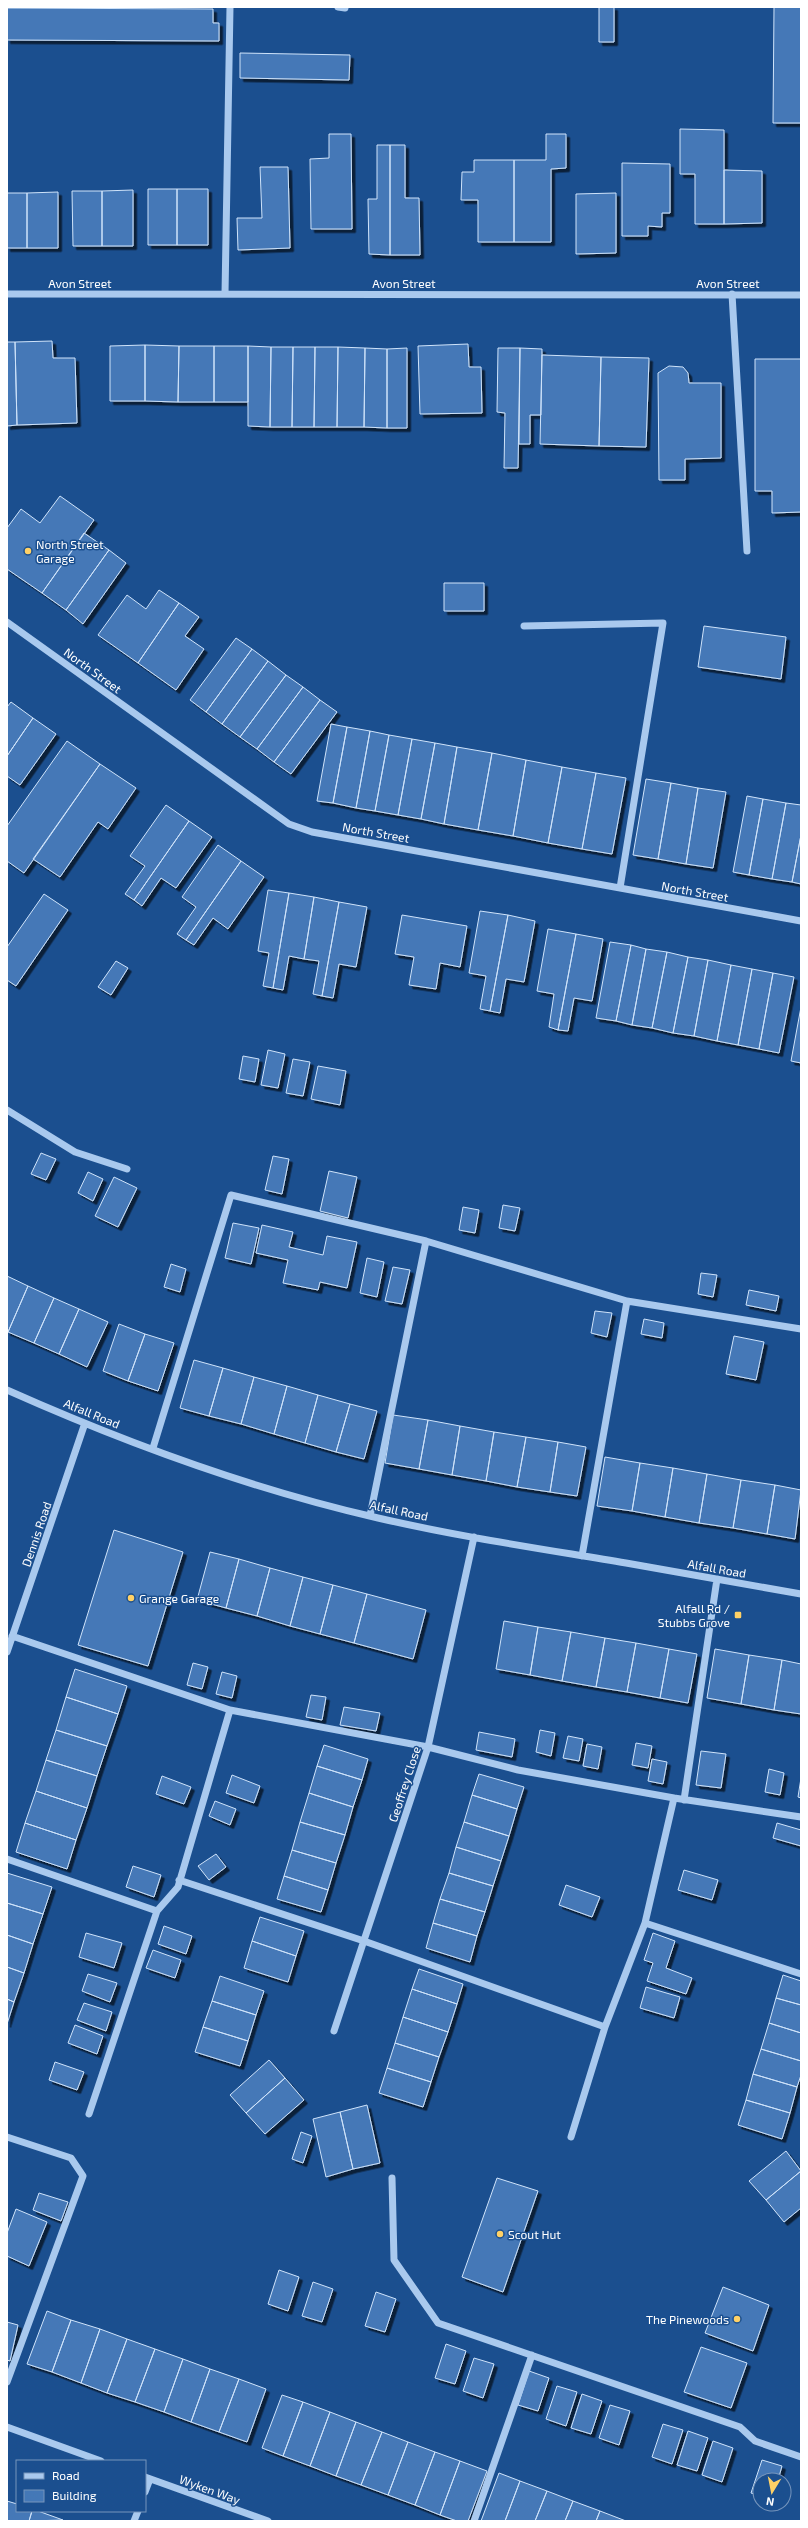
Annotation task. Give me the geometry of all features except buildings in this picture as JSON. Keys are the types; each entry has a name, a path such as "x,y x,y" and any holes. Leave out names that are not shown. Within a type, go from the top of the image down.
{"street":[{"path":"225,294 230,7"},
{"name":"Avon Street","path":"7,294 801,295"},
{"path":"732,294 747,551"},
{"name":"North Street","path":"7,622 289,824 312,832 801,922"},
{"path":"524,626 663,623 620,888"},
{"path":"7,1110 76,1152 127,1169"},
{"path":"153,1448 232,1195 426,1241 627,1301 801,1329"},
{"path":"370,1516 426,1241"},
{"path":"582,1556 627,1301"},
{"name":"Alfall Road","path":"7,1390 85,1423 153,1448 282,1492 370,1516 474,1537 801,1592"},
{"name":"Dennis Road","path":"7,1652 85,1423"},
{"name":"Geoffrey Close","path":"334,2031 428,1747 474,1537"},
{"path":"684,1800 717,1579"},
{"path":"12,1636 230,1710 428,1747 518,1770 684,1800 801,1817"},
{"path":"88,2114 156,1911 178,1887 230,1710"},
{"path":"571,2137 605,2027 645,1923 674,1798"},
{"path":"7,1859 156,1911"},
{"path":"179,1880 364,1941 605,2027"},
{"path":"645,1923 801,1974"},
{"path":"7,2137 71,2158 83,2176 7,2382"},
{"path":"392,2178 394,2260 438,2323 740,2428 755,2441 801,2457"},
{"path":"474,2521 532,2355"},
{"path":"7,2428 98,2460"},
{"name":"Wyken Way","path":"148,2478 268,2521"}],"place":[{"name":"North Street Garage","path":"28,551"},
{"name":"Grange Garage","path":"131,1598"},
{"name":"Alfall Rd / Stubbs Grove","path":"738,1615"},
{"name":"Scout Hut","path":"500,2234"},
{"name":"The Pinewoods","path":"737,2319"}]}
